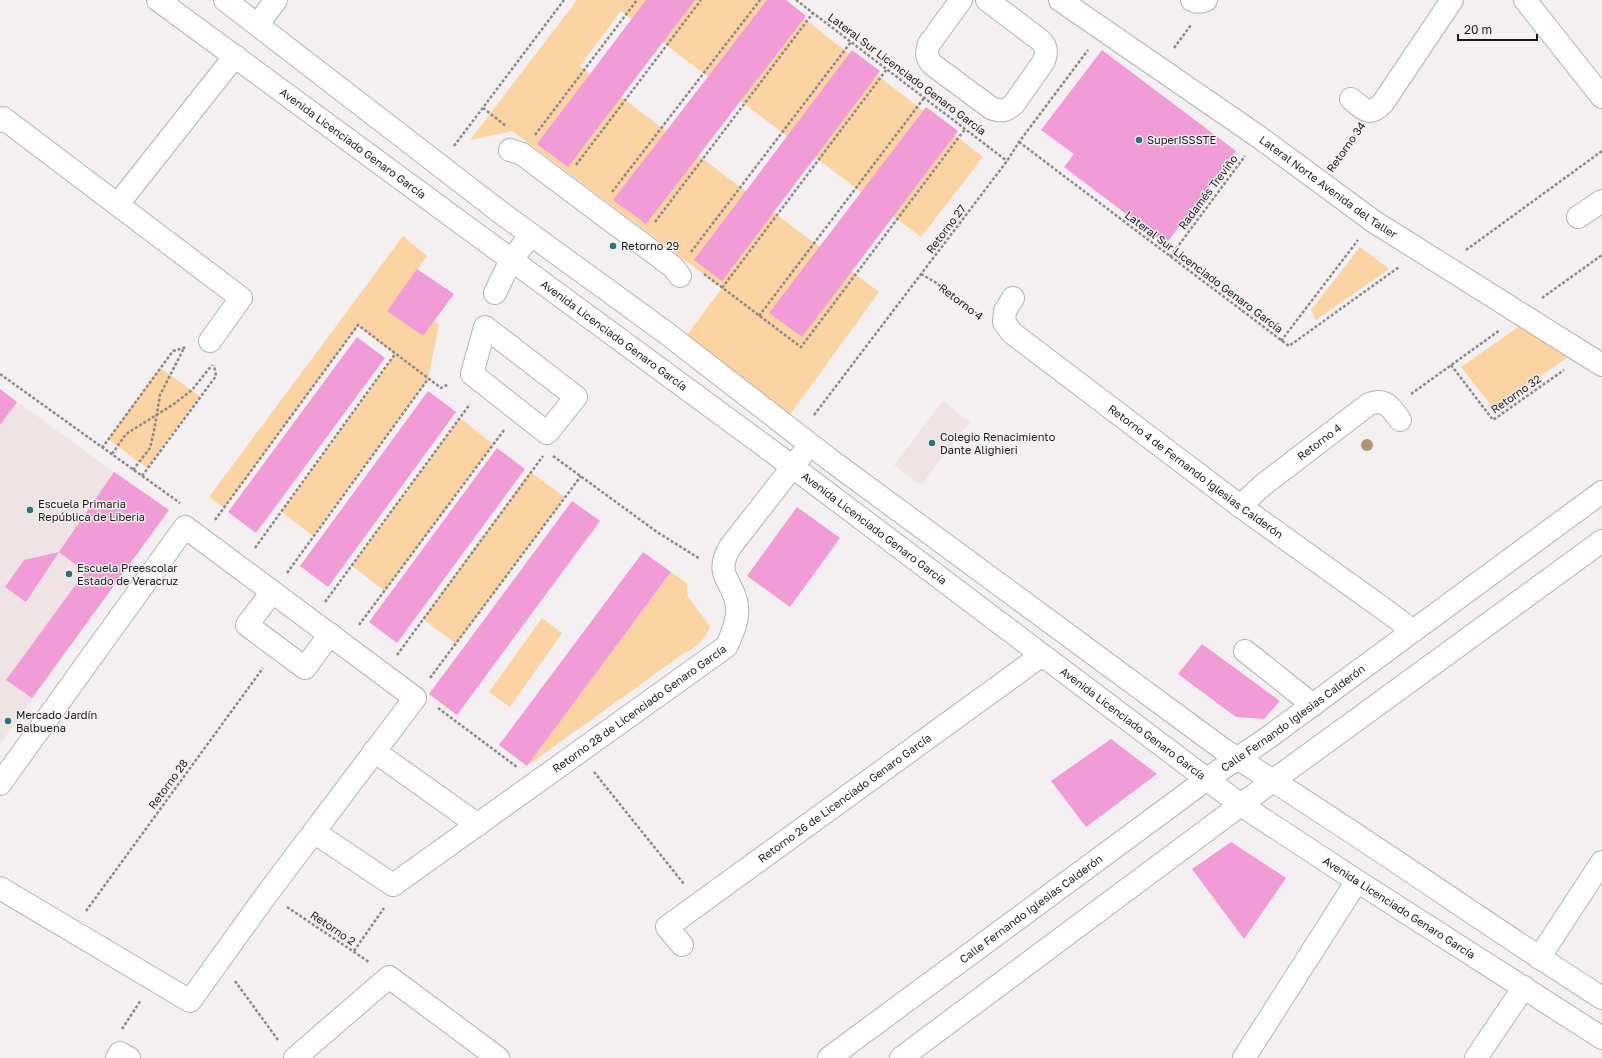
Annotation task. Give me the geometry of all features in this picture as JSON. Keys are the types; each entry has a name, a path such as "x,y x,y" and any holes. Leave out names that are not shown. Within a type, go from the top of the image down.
{"street":[{"name":"Avenida Licenciado Genaro García","path":"158,0 793,467 1241,805 1356,881 1602,1038"},
{"path":"226,0 531,235 665,332 804,440 1224,750 1274,780 1539,958 1602,998"},
{"path":"258,24 276,0"},
{"path":"961,0 929,44 926,51 928,59 933,65 991,108 999,111 1007,110 1014,104 1044,61 1047,54 1046,46 987,0"},
{"name":"Lateral Norte Avenida del Taller","path":"1060,0 1259,137 1373,221 1594,360"},
{"path":"1192,0 1195,2 1202,2 1206,0"},
{"path":"1351,99 1364,110 1371,112 1376,110 1383,103 1452,0"},
{"path":"1525,0 1602,98"},
{"path":"118,204 235,56"},
{"path":"353,142 376,116"},
{"path":"0,121 2,118 241,298 210,341"},
{"path":"511,140 522,154 673,267 680,276"},
{"path":"1578,217 1602,201"},
{"path":"495,293 511,260 531,235"},
{"path":"1004,322 1005,311 1013,298"},
{"name":"Retorno 4 de Fernando Iglesias Calderón","path":"1004,322 1012,333 1240,506 1413,631"},
{"path":"485,327 576,397 547,442 518,410 478,379 485,327"},
{"name":"Retorno 4","path":"1240,506 1263,485 1369,404 1382,402 1396,414"},
{"path":"723,567 724,558 730,548 793,467 804,440"},
{"name":"Calle Fernando Iglesias Calderón","path":"829,1058 1207,779 1238,759 1313,705 1602,492"},
{"path":"907,553 925,529"},
{"path":"0,784 193,533 415,698 267,894 190,1001 0,888"},
{"path":"901,1058 1274,780 1602,541"},
{"name":"Retorno 28 de Licenciado Genaro García","path":"393,886 537,781 727,646 735,626 738,607 723,567"},
{"path":"272,592 247,626 305,668 337,640"},
{"path":"1245,651 1313,705"},
{"name":"Retorno 26 de Licenciado Genaro García","path":"682,945 667,927 1042,655"},
{"path":"374,751 478,825"},
{"path":"314,832 393,886"},
{"path":"1539,958 1602,862"},
{"path":"1244,1058 1356,881"},
{"path":"289,1052 389,977 498,1058"},
{"path":"1476,1058 1524,987"}],"path":[{"path":"439,165 564,0"},
{"path":"533,137 637,0"},
{"path":"574,167 701,0"},
{"path":"611,195 760,0"},
{"name":"Lateral Sur Licenciado Genaro García","path":"796,0 1007,161"},
{"path":"652,226 813,13"},
{"path":"1159,69 1191,24"},
{"name":"Retorno 27","path":"804,440 921,274 1103,31"},
{"path":"690,254 850,42"},
{"path":"722,288 887,69"},
{"path":"759,316 924,98"},
{"path":"482,108 511,140"},
{"name":"Retorno 34","path":"1322,183 1371,112"},
{"path":"704,274 801,347 965,129"},
{"name":"Radamés Treviño","path":"1170,257 1259,137"},
{"name":"Lateral Sur Licenciado Genaro García","path":"1019,142 1289,346 1421,252"},
{"path":"1444,265 1602,151"},
{"path":"1281,341 1373,221"},
{"name":"Retorno 4","path":"921,274 935,282 988,322 1004,322"},
{"path":"0,374 181,504 193,533 210,527 358,325 441,388 478,379"},
{"path":"102,448 173,351 210,341"},
{"path":"133,470 150,448 160,395 184,348"},
{"path":"241,569 249,555 396,354"},
{"name":"Retorno 32","path":"1396,414 1451,365 1492,420 1594,360"},
{"path":"112,454 126,434 174,404 192,390 214,363 216,376 142,476"},
{"path":"272,592 428,379"},
{"path":"311,620 478,379"},
{"path":"337,640 518,410"},
{"path":"383,674 547,442 581,476 657,532 708,564 723,567"},
{"path":"415,698 581,476"},
{"name":"Retorno 28","path":"72,931 277,648"},
{"path":"415,698 422,696 537,781"},
{"path":"578,753 699,903"},
{"path":"354,951 395,894 393,886"},
{"name":"Retorno 2","path":"267,894 354,951 389,977"},
{"path":"219,960 289,1052"},
{"path":"122,1056 116,1038 154,979"}],"shaded area":[{"path":"577,0 780,0 983,157 921,237 621,11 580,66 879,292 789,416 684,339 722,288 512,131 470,140"},
{"path":"403,236 427,256 387,311 423,336 434,321 439,325 428,379 313,536 282,512 395,355 358,326 224,508 209,497"},
{"path":"1360,247 1389,269 1316,320 1311,310"},
{"path":"1521,325 1568,357 1494,409 1461,367"},
{"path":"160,368 200,396 147,468 108,439"},
{"name":"Escuela Preescolar Estado de Veracruz","path":"0,389 169,510 0,744"},
{"name":"Colegio Renacimiento Dante Alighieri","path":"943,401 970,422 921,485 894,465"},
{"path":"460,418 493,444 385,591 352,566"},
{"path":"530,472 565,497 456,644 423,619"},
{"path":"671,572 687,583 687,596 710,626 705,637 695,647 680,656 527,766"},
{"path":"542,618 562,633 510,707 489,692"}],"building":[{"path":"646,0 695,0 568,167 537,144"},
{"path":"767,0 786,0 806,16 646,224 613,200"},
{"path":"852,50 880,71 722,281 694,260"},
{"name":"SuperISSSTE","path":"1102,50 1236,151 1166,244 1064,167 1074,154 1041,130"},
{"path":"926,107 958,131 802,337 769,313"},
{"path":"417,269 454,294 423,336 387,311"},
{"path":"357,337 385,358 256,533 228,512"},
{"path":"0,389 17,402 0,425"},
{"path":"428,391 456,412 328,587 300,566"},
{"path":"497,448 525,469 397,643 369,622"},
{"path":"114,472 169,510 32,698 6,680 85,572 59,552"},
{"path":"572,501 600,521 457,715 429,694"},
{"path":"797,507 840,538 790,607 747,576"},
{"path":"59,552 26,602 5,587 24,560"},
{"path":"643,552 671,572 527,766 499,745"},
{"path":"1202,644 1280,701 1264,719 1236,717 1178,674"},
{"path":"1111,739 1157,774 1086,827 1051,781"},
{"path":"1231,842 1286,878 1244,939 1192,869"}],"place":[{"name":"SuperISSSTE","path":"1139,140"},
{"name":"Retorno 29","path":"613,246"},
{"name":"Colegio Renacimiento Dante Alighieri","path":"932,443"},
{"name":"Escuela Primaria República de Liberia","path":"30,510"},
{"name":"Escuela Preescolar Estado de Veracruz","path":"69,574"},
{"name":"Mercado Jardín Balbuena","path":"8,721"}]}
